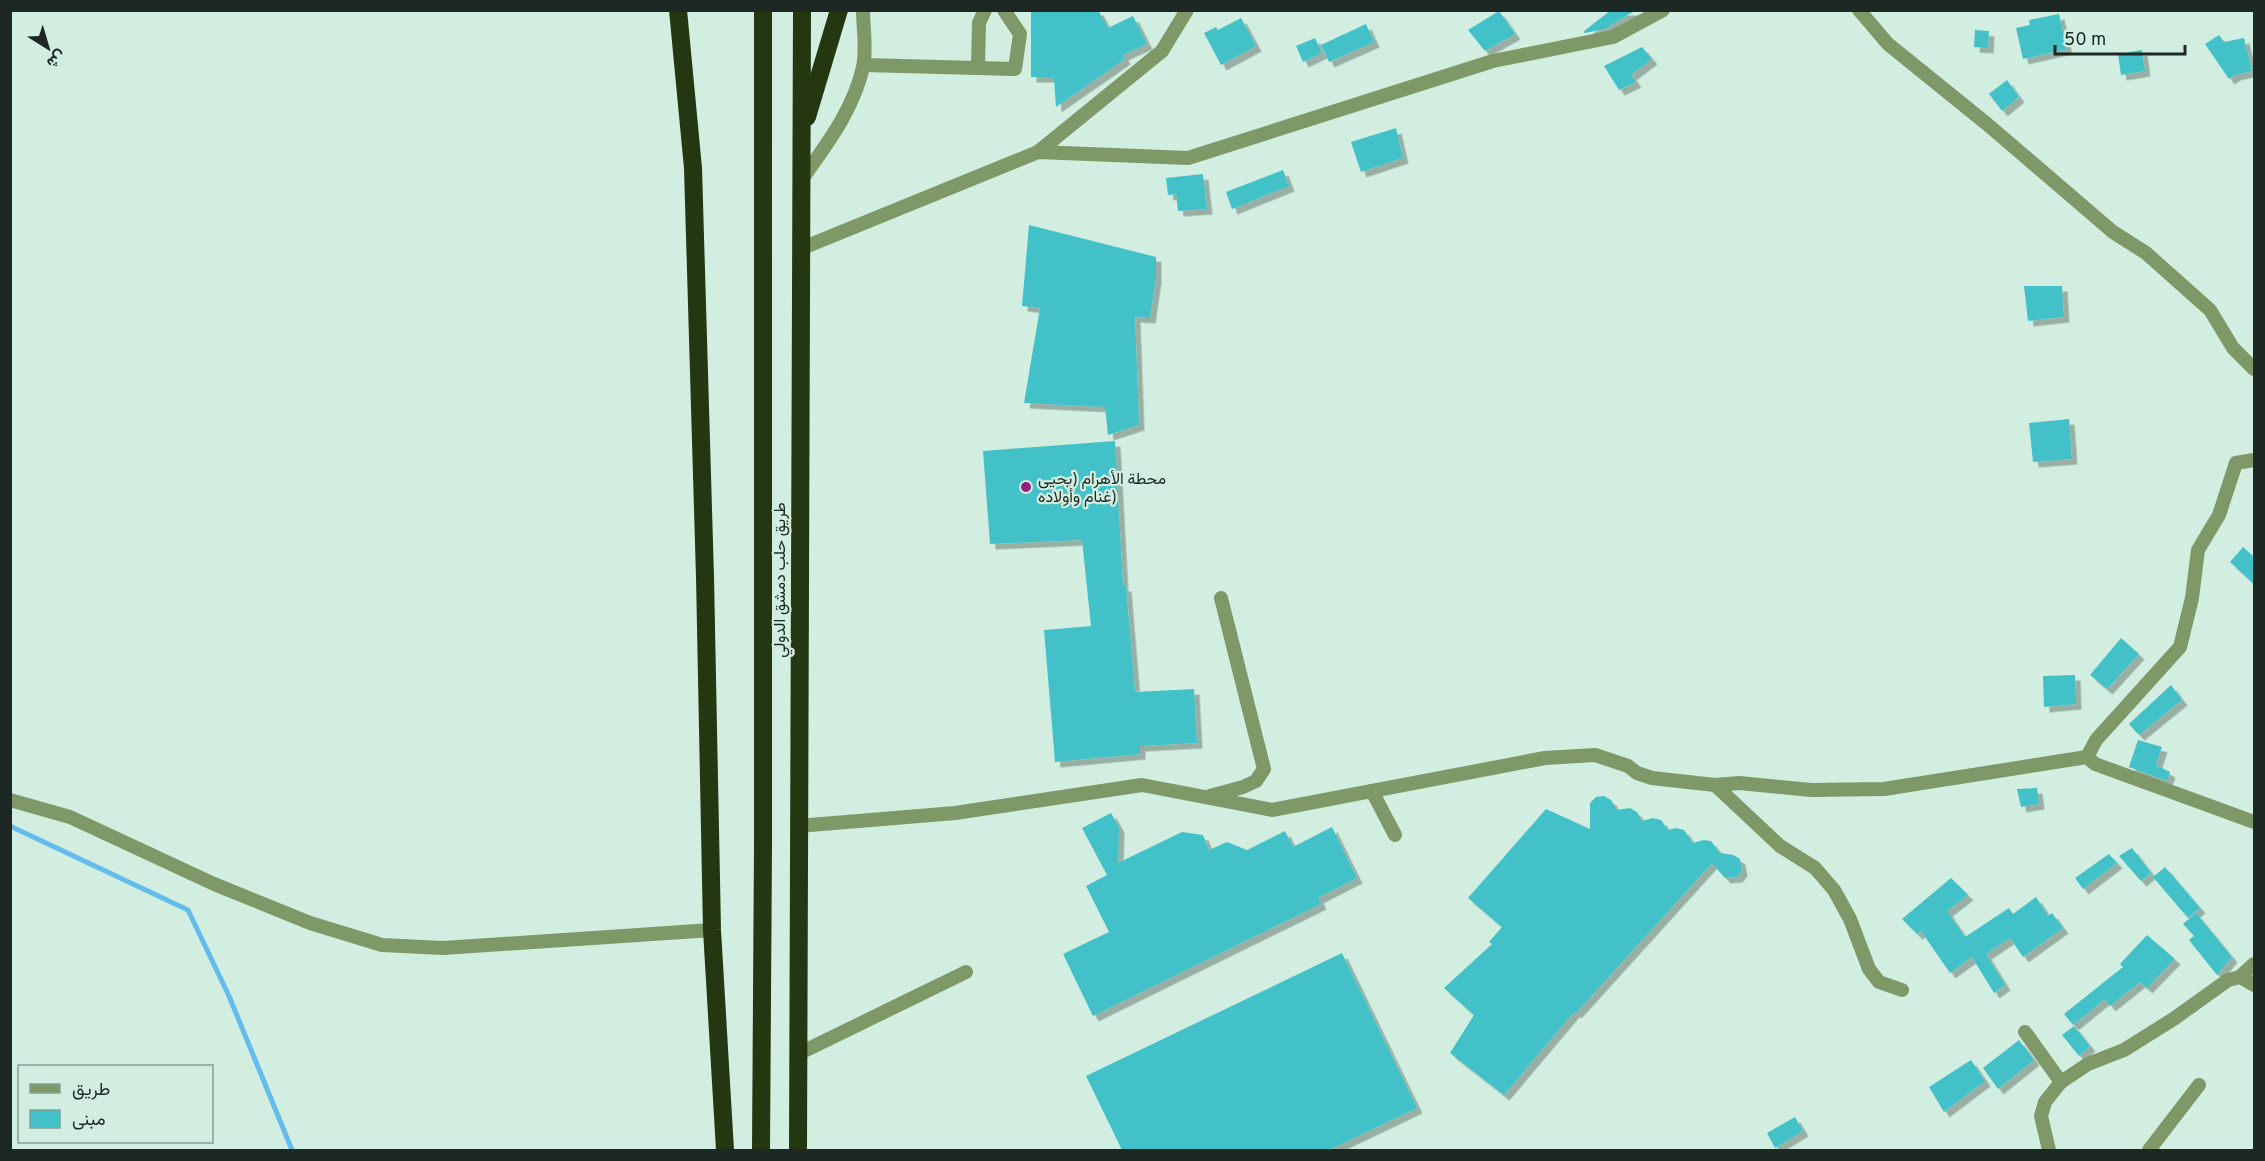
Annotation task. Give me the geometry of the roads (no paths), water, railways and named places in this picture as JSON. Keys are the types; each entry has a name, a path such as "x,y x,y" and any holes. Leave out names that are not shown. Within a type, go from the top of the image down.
{"highway":[{"path":"678,10 693,168 712,930 725,1150"},
{"name":"طريق حلب دمشق الدولي","path":"761,1150 763,10"},
{"name":"طريق حلب دمشق الدولي","path":"798,1150 802,10"},
{"path":"801,139 839,10"}],"street":[{"path":"800,182 836,133 849,110 864,65 863,10"},
{"path":"978,68 979,22 985,10"},
{"path":"864,65 1016,69 1020,34 1004,10"},
{"path":"800,249 1038,152 1161,51 1187,10"},
{"path":"1038,152 1188,158 1493,61 1612,37 1663,10"},
{"path":"1859,10 1888,44 1996,131 2113,232 2146,253 2210,310 2233,348 2254,369"},
{"path":"2087,757 2096,740 2180,647 2192,598 2198,550 2219,515 2236,463 2254,460"},
{"path":"1204,797 1243,787 1256,781 1264,769 1221,598"},
{"path":"798,826 955,813 1142,785 1272,810 1545,758 1595,755 1628,766 1637,773 1652,778 1715,785 1739,783 1811,790 1884,789 2087,757"},
{"path":"2087,757 2095,764 2254,822"},
{"path":"1715,785 1780,846 1815,868 1834,890 1850,919 1869,969 1879,982 1902,990"},
{"path":"1372,791 1395,835"},
{"path":"10,800 70,817 214,884 310,923 381,945 443,948 712,930"},
{"path":"2049,1150 2041,1116 2045,1102 2061,1082 2088,1064 2124,1050 2175,1018 2228,980 2240,977 2254,964"},
{"path":"798,1054 966,972"},
{"path":"2240,977 2254,985"},
{"path":"2025,1032 2061,1082"},
{"path":"2149,1150 2199,1085"}],"waterway":[{"path":"10,826 188,910 229,996 292,1150"}],"place":[{"name":"محطة الأهرام (يحيى غنام وأولاده)","path":"1026,487"}]}
